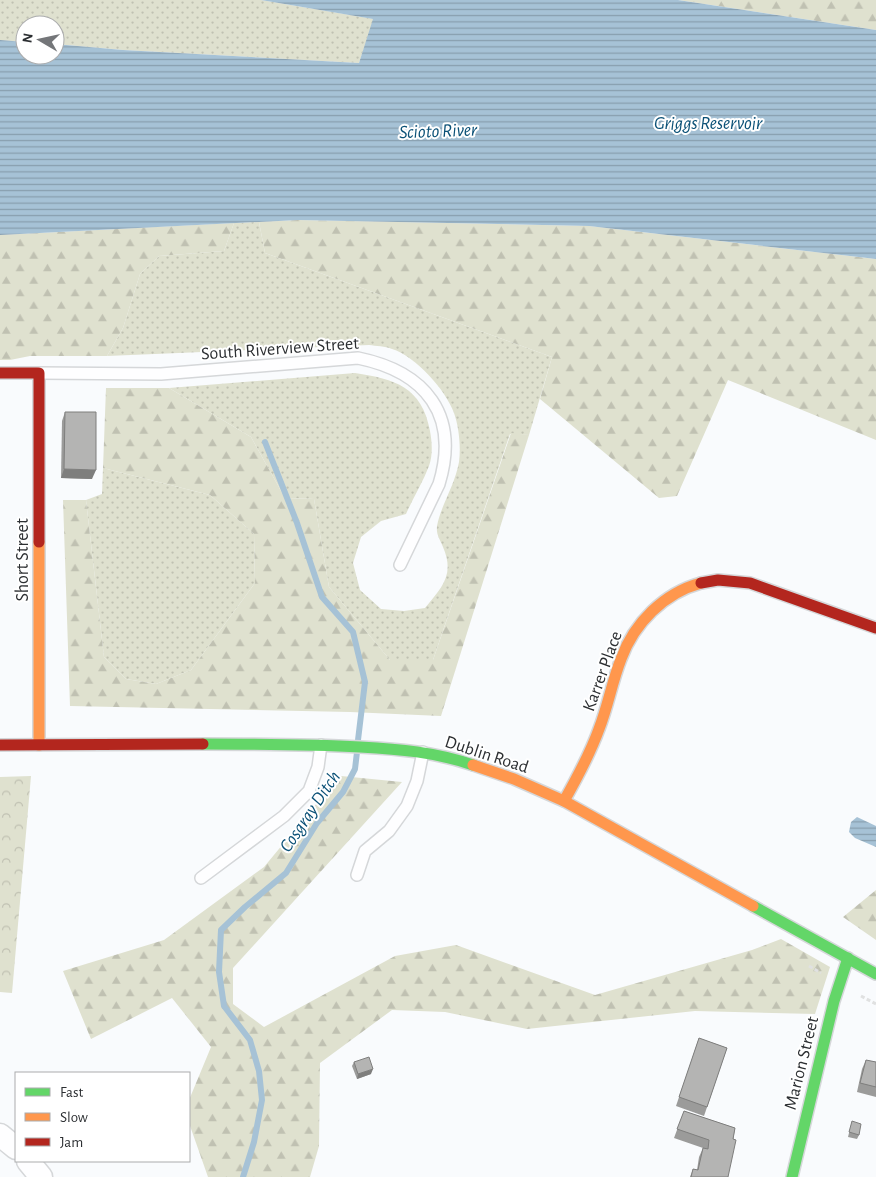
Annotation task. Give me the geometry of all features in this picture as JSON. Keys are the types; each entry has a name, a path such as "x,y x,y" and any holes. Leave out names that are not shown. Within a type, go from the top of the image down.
{"street":[{"name":"South Riverview Street","path":"0,373 39,373"},
{"name":"Short Street","path":"39,373 39,746"},
{"name":"Karrer Place","path":"564,801 588,758 603,719 625,650 639,624 656,605 685,589 709,581 750,583 876,628"},
{"name":"Dublin Road","path":"0,745 321,745 423,752 468,763 496,772 564,801 876,974"},
{"name":"Marion Street","path":"792,1177 848,958"},
{"path":"0,1135 15,1147"},
{"path":"29,1162 41,1177"}],"lane":[{"name":"South Riverview Street","path":"39,373 161,374 358,358 379,362 401,372 415,381 437,409 444,428 446,449 439,484 400,566"},
{"path":"201,878 284,816 308,791 318,767 321,745"},
{"path":"357,875 365,851 389,831 407,806 417,781 423,752"}],"path":[{"path":"806,965 876,1004"}],"green space":[{"path":"0,0 261,0 374,19 359,63 123,50 65,45 65,15 15,15 15,41 0,40"},
{"path":"678,0 876,0 876,30"},
{"path":"298,220 589,226 876,259 876,440 728,380 677,496 659,498 540,399 552,357 265,253 259,222"},
{"path":"259,222 265,253 552,357 529,435 510,434 433,660 390,660 329,587 314,499 285,498 251,437 169,388 355,373 394,382 413,395 421,404 430,431 432,449 429,466 406,514 381,521 361,537 353,563 360,590 381,609 404,611 425,608 437,594 445,580 448,565 437,526 460,456 457,424 450,404 437,384 420,366 392,349 369,345 107,356 123,328 140,274 159,256 224,251 234,223"},
{"path":"234,223 224,251 159,256 140,274 123,328 107,356 30,356 0,360 0,235"},
{"path":"106,388 169,388 251,437 285,498 314,499 329,587 390,660 433,660 511,433 529,435 441,716 350,712 70,706 63,500 86,500 104,657 126,679 156,684 191,670 255,583 254,534 210,495 103,468"},
{"path":"103,468 210,495 254,534 255,583 191,670 156,684 126,679 104,657 86,500 102,494"},
{"path":"331,775 402,782 233,968 233,1004 264,1027 395,956 456,945 595,995 752,950 781,939 830,967 815,1014 695,1011 527,1029 445,1012 392,1010 320,1063 319,1146 310,1177 208,1177 190,1126 190,1098 211,1047 172,998 91,1039 63,971 164,940 264,867 326,792"},
{"path":"31,776 12,993 0,992 0,777"},
{"path":"876,890 876,940 843,917"}],"water":[{"path":"261,0 678,0 876,30 876,259 589,226 298,220 0,235 0,40 15,41 15,65 65,65 65,45 123,50 359,63 373,19"},
{"path":"857,817 876,826 876,847 855,838 849,832 851,822"}],"building":[{"path":"65,412 96,412 96,470 64,469"},
{"path":"699,1038 727,1048 707,1107 679,1097"},
{"path":"369,1057 373,1069 358,1074 354,1062"},
{"path":"866,1060 876,1062 876,1087 860,1083"},
{"path":"684,1111 735,1128 733,1139 736,1140 728,1177 691,1177 693,1169 698,1170 703,1148 708,1149 709,1140 677,1129"},
{"path":"852,1121 861,1124 859,1135 849,1132"}],"waterway":[{"name":"Cosgray Ditch","path":"265,442 297,523 322,597 353,632 365,682 358,740"},
{"name":"Cosgray Ditch","path":"243,1177 254,1142 262,1100 259,1071 250,1040 224,1006 219,972 221,930 286,873 317,823 343,792 355,769 357,752"}],"traffic: fast":[{"path":"203,744 340,746 388,749 431,754 473,765"},
{"path":"753,906 876,974"},
{"path":"792,1177 834,1001 848,958"}],"traffic: slow":[{"path":"39,542 39,745"},
{"path":"564,801 583,766 595,738 621,659 634,633 652,611 663,602 675,594 701,583"},
{"path":"473,765 514,779 564,801 753,906"}],"traffic: jam":[{"path":"0,373 39,373 39,542"},
{"path":"701,583 718,580 750,583 876,628"},
{"path":"0,745 203,744"}],"water label":[{"name":"Griggs Reservoir","path":"708,122"},
{"name":"Scioto River","path":"438,130"}]}
